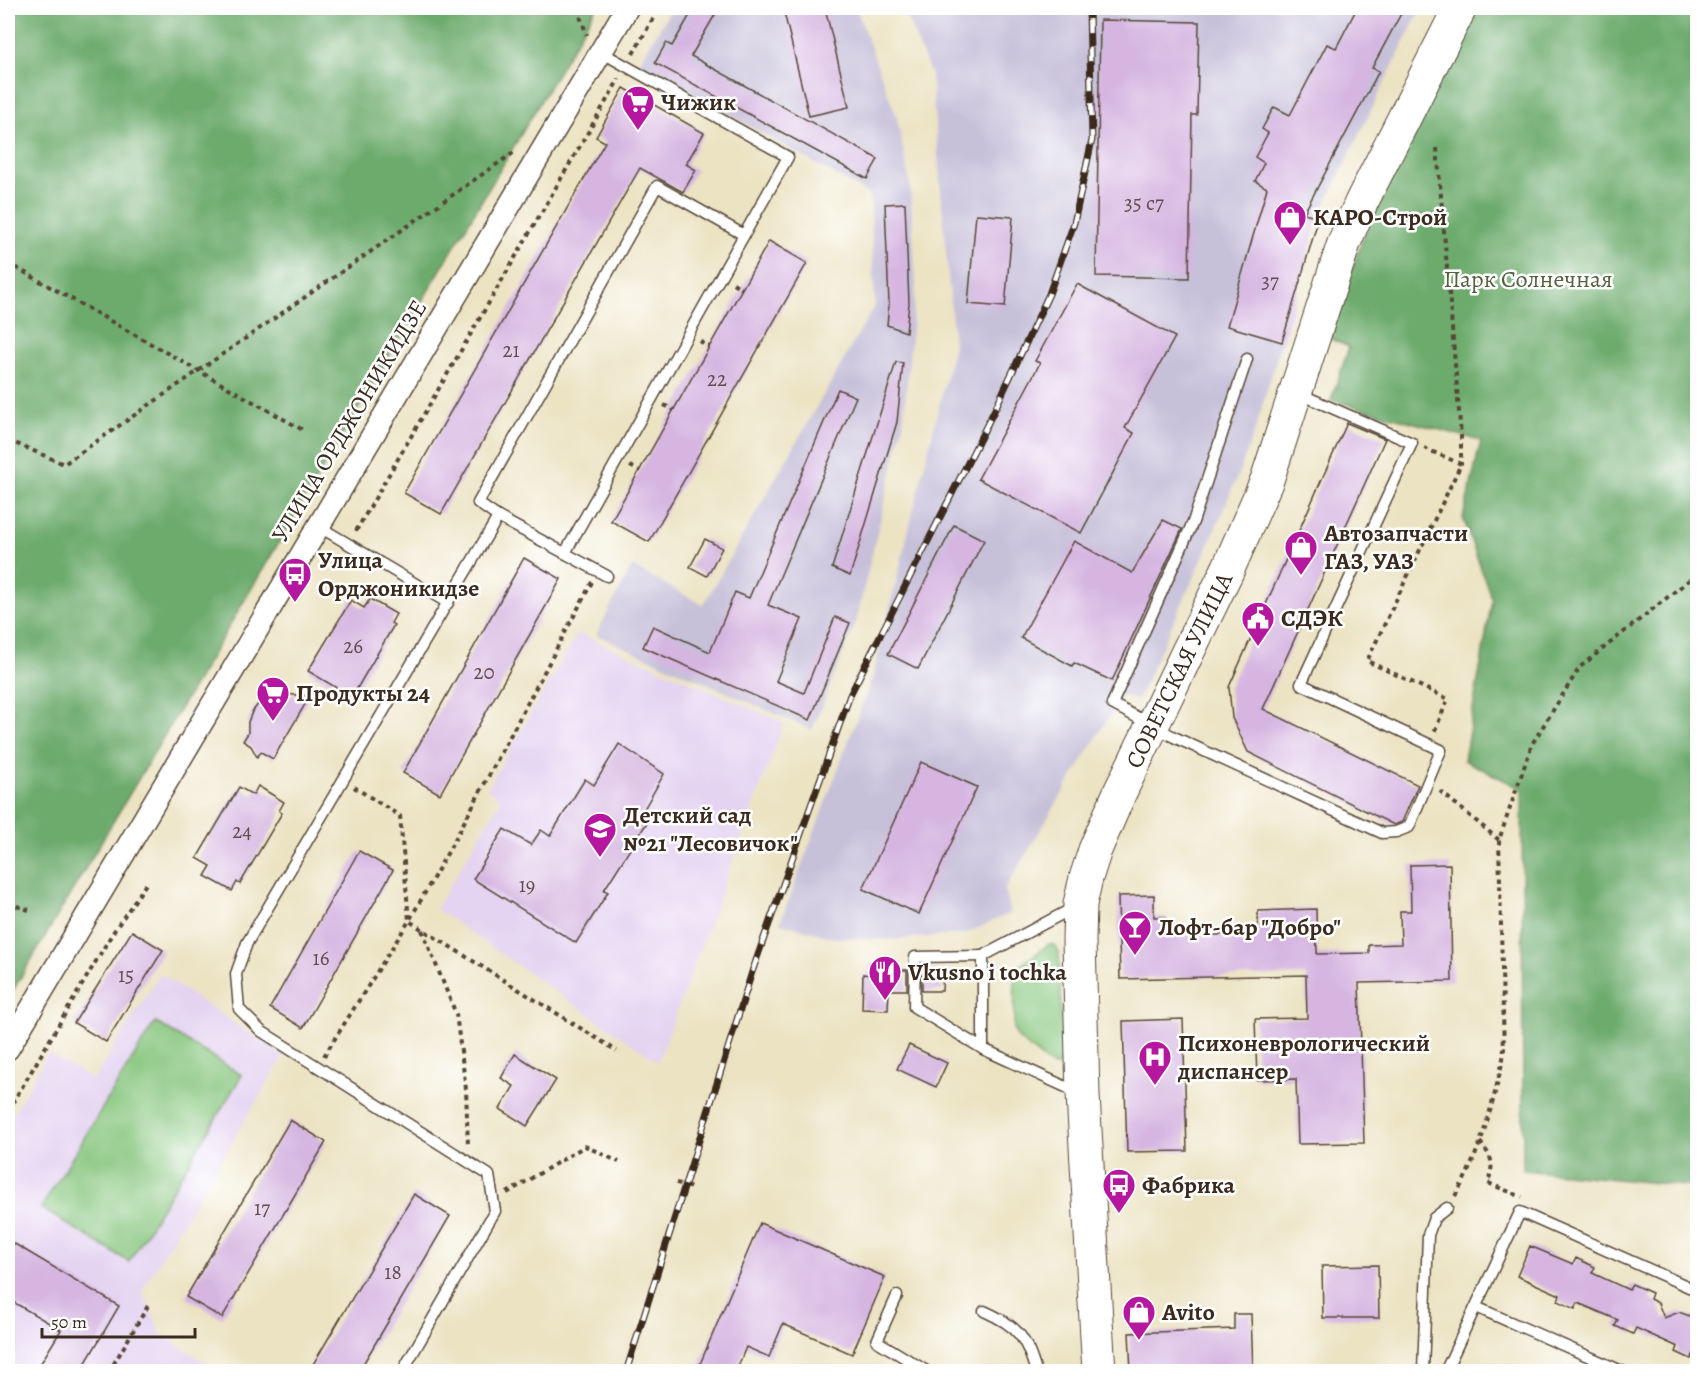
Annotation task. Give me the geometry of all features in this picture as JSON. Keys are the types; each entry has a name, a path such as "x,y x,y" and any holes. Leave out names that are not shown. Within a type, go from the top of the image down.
{"main road":[{"name":"СОВЕТСКАЯ УЛИЦА","path":"1099,1371 1083,1095 1078,940 1080,904 1095,850 1120,792 1228,569 1267,480 1344,243 1361,203 1460,8"}],"street":[{"name":"УЛИЦА ОРДЖОНИКИДЗЕ","path":"8,1048 627,8"}],"lane":[{"path":"565,553 788,158 601,52"},
{"path":"602,574 498,517 478,503 657,186 744,235"},
{"path":"1247,359 1193,522 1112,704 1151,726 1382,833 1396,832 1409,827 1441,750 1301,684 1412,443 1296,392"},
{"path":"402,1371 495,1211 489,1174 261,1031 239,1009 236,974 247,943 498,517"},
{"path":"318,525 448,603"},
{"path":"1080,904 983,956 915,957 914,1007 983,1049 1083,1095"},
{"path":"983,956 983,1049"},
{"path":"1423,1371 1428,1235 1434,1218 1447,1208"},
{"path":"1445,1371 1520,1212 1698,1292"},
{"path":"897,1296 877,1341 928,1371"},
{"path":"1476,1307 1624,1371"},
{"path":"984,1311 1012,1325 1020,1334 1028,1346 1036,1371"}],"path":[{"path":"349,544 659,8"},
{"path":"1550,10 1574,8"},
{"path":"8,440 64,464 524,146"},
{"path":"1429,744 1448,699 1367,661 1461,464 1460,426 1437,148"},
{"path":"8,263 303,430"},
{"path":"1412,443 1461,464"},
{"path":"1447,1208 1460,1188 1479,1142 1498,1085 1504,1054 1499,840 1532,744 1580,668 1698,573"},
{"path":"317,1067 410,921 602,574"},
{"path":"343,780 400,816 410,921"},
{"path":"1428,780 1499,840"},
{"path":"8,1110 112,934 148,881"},
{"path":"8,903 29,910"},
{"path":"410,921 616,1051"},
{"path":"422,929 456,1014 466,1089 468,1162"},
{"path":"1479,1142 1490,1154 1493,1165 1488,1183 1526,1198 1520,1212"},
{"path":"493,1202 585,1146 619,1162"},
{"path":"109,1371 149,1304"}],"shaded area":[{"path":"672,8 856,8 897,118 910,184 916,284 903,424 856,622 812,730 596,635 632,566 703,605 875,305 870,195 639,63"},
{"path":"903,8 1421,8 1319,217 1256,427 1203,558 1137,701 1122,695 1005,889 1011,913 965,934 889,940 834,938 780,923 873,676 954,345 931,75"},
{"name":"Детский сад №21 \"Лесовичок\"","path":"578,633 784,723 658,1062 436,909 501,800 487,789"},
{"path":"160,974 284,1056 142,1290 162,1335 219,1371 8,1372 8,1123 48,1053 93,1080"}],"green space":[{"path":"8,8 596,8 8,999"},
{"name":"Парк Солнечная","path":"1480,8 1697,8 1697,1187 1523,1170 1522,789 1464,760 1492,600 1463,518 1481,441 1331,400 1349,347 1326,337 1381,191"},
{"path":"1049,944 1054,945 1059,952 1063,1059 1058,1066 1053,1067 1020,1040 1014,1029 1015,972"},
{"path":"155,1022 242,1075 129,1262 41,1208"}],"building":[{"path":"694,8 719,8 691,56 878,159 867,179 655,63 666,43 672,46"},
{"path":"783,8 825,8 849,107 809,116"},
{"path":"1357,8 1404,8 1372,68 1379,71 1304,213 1319,217 1282,342 1227,326 1267,188 1255,181 1264,163 1255,157 1268,133 1262,129 1274,107 1290,115 1327,44 1336,48"},
{"path":"1100,20 1199,22 1197,115 1192,115 1189,278 1096,276"},
{"path":"624,88 704,133 686,164 696,170 683,192 640,168 441,514 404,493 605,142 596,137"},
{"path":"905,203 909,303 906,332 887,325 889,304 885,204"},
{"path":"976,214 1013,217 1005,307 968,304"},
{"path":"769,241 807,263 649,542 611,521"},
{"path":"1077,284 1175,337 1125,428 1134,433 1081,533 978,479 1040,363 1035,361"},
{"path":"896,362 903,363 897,422 850,576 832,568"},
{"path":"838,389 856,397 768,605 802,619 776,681 804,693 835,617 850,623 810,720 643,647 653,626 710,652 735,592 749,598"},
{"path":"1347,423 1385,439 1263,709 1418,785 1402,822 1394,825 1248,752 1232,718 1229,687"},
{"path":"1163,520 1182,529 1112,681 1074,663 1072,666 1021,638 1074,541 1132,573"},
{"path":"954,525 984,540 918,669 888,654"},
{"path":"705,539 722,548 707,576 690,567"},
{"path":"524,558 561,579 440,794 403,773"},
{"path":"370,599 396,614 391,623 394,625 352,697 308,671 351,600 364,608"},
{"path":"273,689 281,694 310,696 273,759 261,752 257,757 251,746 243,741 248,733 248,722 252,712"},
{"path":"619,744 664,774 640,816 648,821 604,890 608,892 576,943 473,879 504,829 531,845 541,830 550,836 585,779 594,785"},
{"path":"921,762 977,787 919,914 863,889"},
{"path":"258,786 284,802 279,811 282,813 240,884 237,882 232,891 205,876 211,866 197,858 239,787 253,795"},
{"path":"359,851 393,870 303,1028 270,1008"},
{"path":"1450,864 1452,981 1359,983 1364,1143 1298,1144 1296,1079 1257,1080 1255,1019 1307,1018 1306,975 1120,979 1118,896 1154,895 1154,917 1166,917 1167,936 1258,934 1258,911 1316,909 1317,954 1369,953 1369,945 1401,944 1400,911 1411,911 1410,865"},
{"path":"132,931 163,950 106,1042 74,1023"},
{"path":"870,963 890,964 889,970 907,970 907,990 889,990 888,1010 862,1009 863,974 869,975"},
{"path":"922,970 943,971 942,991 922,991"},
{"name":"Психоневрологический диспансер","path":"1183,1019 1187,1151 1127,1152 1123,1021"},
{"path":"909,1045 947,1063 936,1087 897,1069"},
{"path":"515,1054 556,1080 527,1126 500,1109 514,1086 501,1078"},
{"path":"290,1120 326,1142 222,1318 186,1297"},
{"path":"414,1194 450,1216 359,1371 309,1371"},
{"path":"760,1223 885,1277 852,1354 783,1324 769,1357 746,1347 736,1371 718,1371 700,1364"},
{"path":"8,1240 119,1306 81,1371 36,1371 61,1330 8,1299"},
{"path":"1530,1246 1573,1264 1576,1258 1595,1267 1592,1273 1629,1290 1632,1284 1652,1293 1650,1299 1658,1303 1664,1318 1679,1312 1698,1319 1698,1346 1691,1359 1676,1352 1678,1347 1636,1328 1633,1334 1615,1326 1618,1320 1578,1303 1575,1309 1558,1301 1560,1295 1517,1276"},
{"path":"1378,1265 1379,1318 1323,1318 1322,1266"},
{"path":"1234,1314 1251,1314 1253,1371 1131,1371 1129,1333 1234,1329"}],"railway":[{"path":"626,1372 752,972 850,695 996,407 1049,294 1074,223 1092,140 1089,8"}],"place":[{"name":"Чижик","path":"638,131"},
{"name":"КАРО-Строй","path":"1290,246"},
{"name":"Автозапчасти ГАЗ, УАЗ","path":"1301,576"},
{"name":"Улица Орджоникидзе","path":"295,603"},
{"name":"СДЭК","path":"1258,647"},
{"name":"Продукты 24","path":"273,722"},
{"name":"Детский сад №21 \"Лесовичок\"","path":"600,858"},
{"name":"Лофт-бар \"Добро\"","path":"1135,956"},
{"name":"Vkusno i tochka","path":"885,1001"},
{"name":"Психоневрологический диспансер","path":"1155,1086"},
{"name":"Фабрика","path":"1119,1214"},
{"name":"Avito","path":"1139,1341"}]}
